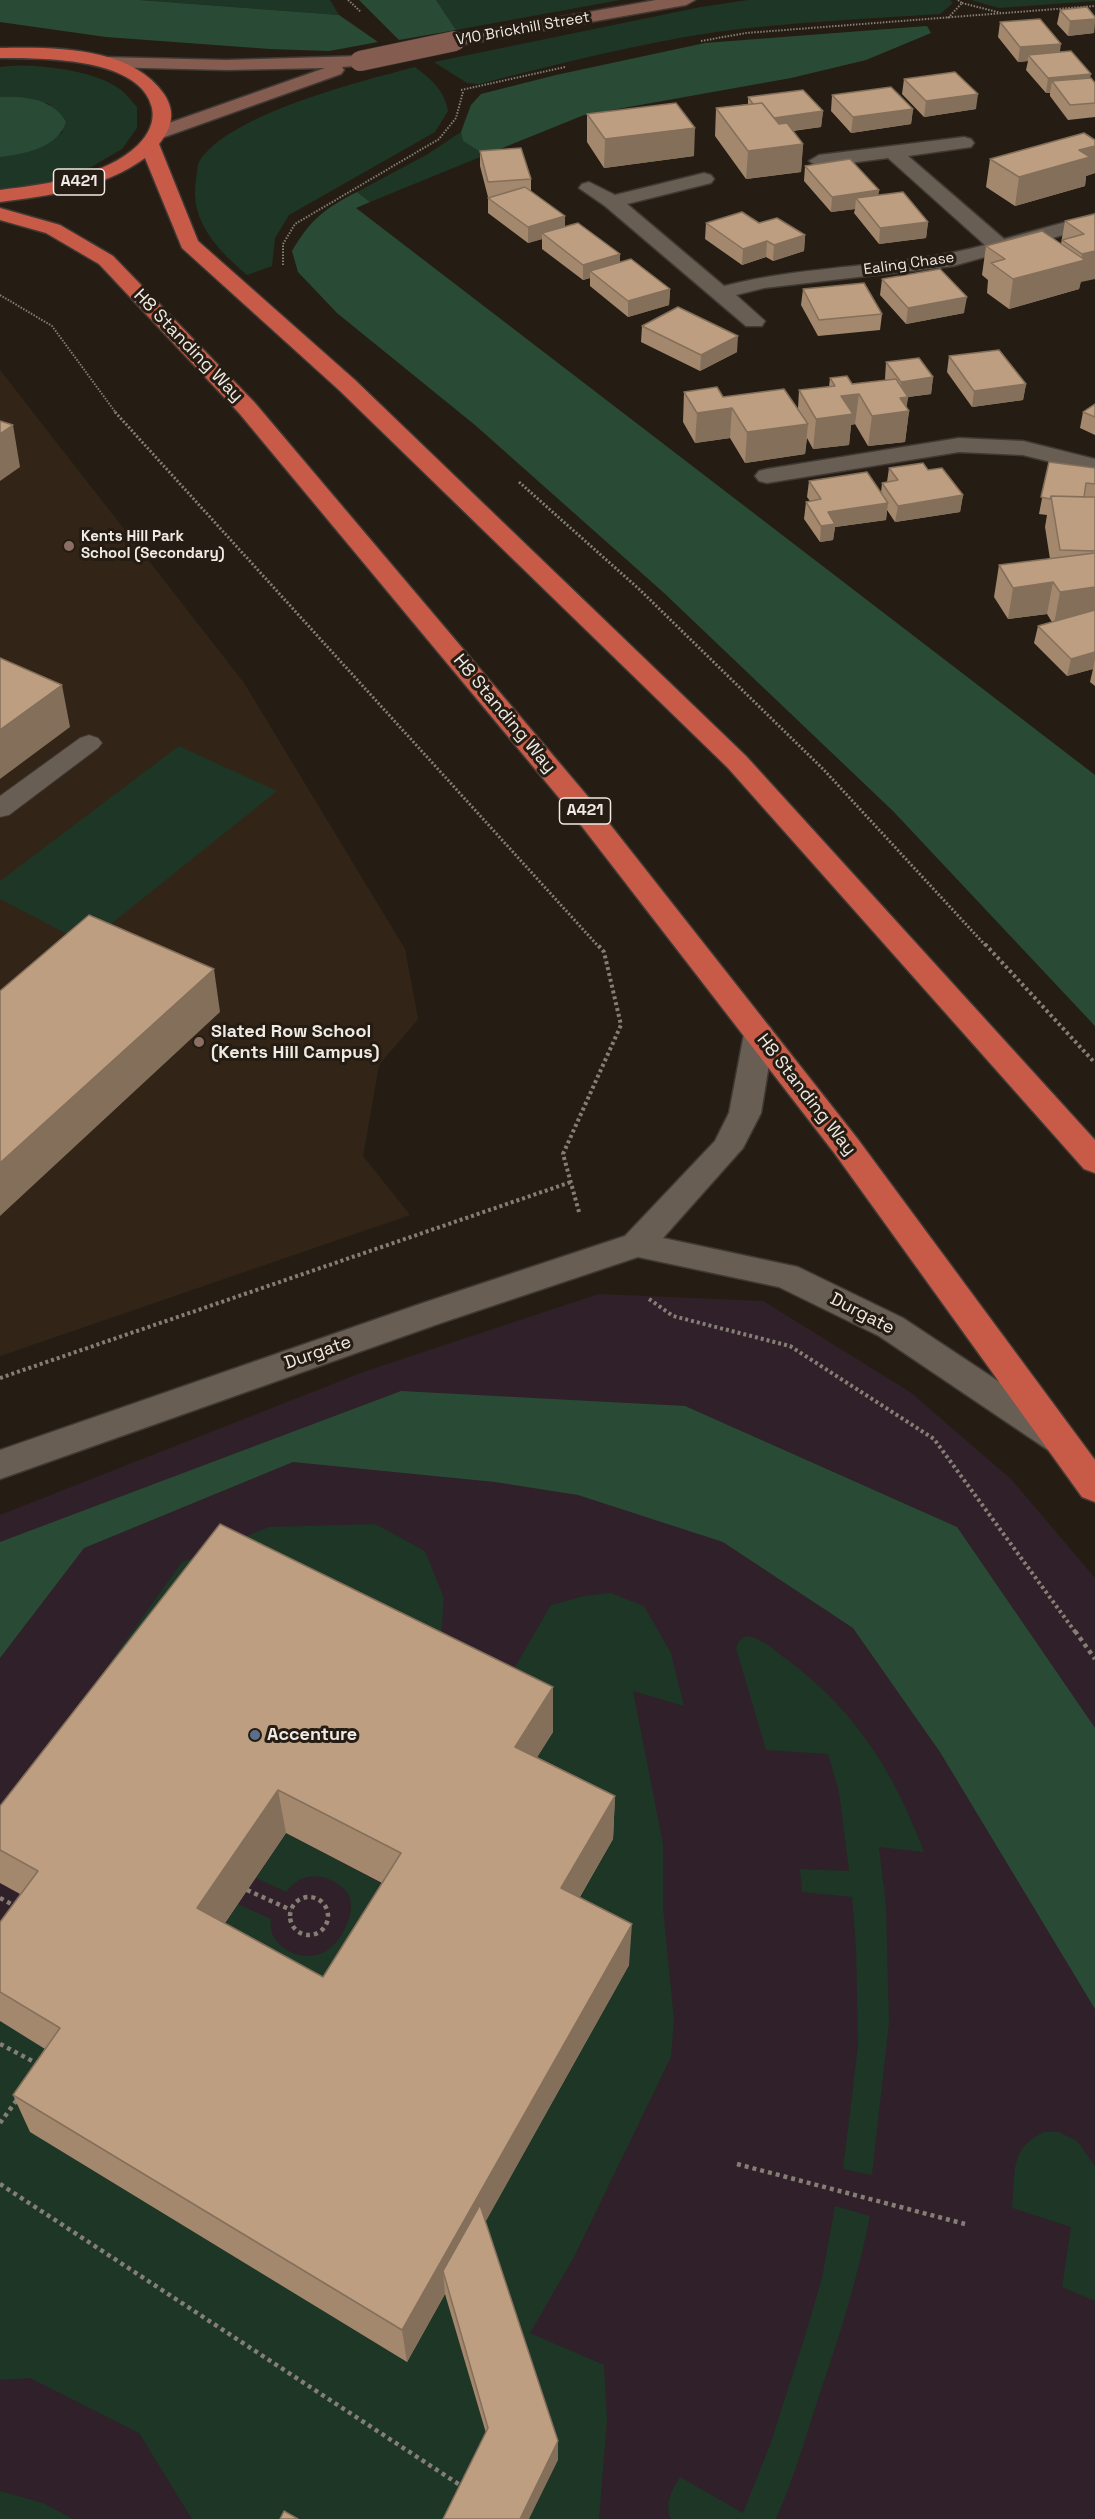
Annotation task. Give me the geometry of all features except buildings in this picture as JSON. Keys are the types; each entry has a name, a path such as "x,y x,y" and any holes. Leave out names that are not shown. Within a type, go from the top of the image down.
{"highway":[{"path":"0,53 69,55 103,62 135,75 156,92 164,112 154,139 189,244 355,393 737,762 1095,1161"},
{"name":"A421","path":"0,196 36,192 83,181 122,164 154,139"},
{"name":"H8 Standing Way","path":"0,214 53,229 106,260 247,408 580,805 846,1146 1095,1487"}],"street":[{"name":"V10 Brickhill Street","path":"154,139 360,61 455,41 686,0"},
{"name":"V10 Brickhill Street","path":"103,62 227,65 360,61"},
{"path":"819,161 964,143"},
{"path":"892,152 999,246"},
{"path":"612,202 704,179"},
{"path":"589,188 612,202 754,321"},
{"name":"Ealing Chase","path":"720,292 764,282 953,260 1095,220"},
{"path":"767,476 952,437 1023,448 1095,466"},
{"name":"Durgate","path":"0,1465 429,1314 637,1245 727,1148 745,1113 759,1034"},
{"name":"Durgate","path":"637,1245 786,1276 891,1327 1061,1441"}],"lane":[{"path":"0,809 89,743"}],"path":[{"path":"958,0 1007,14"},
{"path":"947,19 962,3"},
{"path":"693,42 746,33 1095,6"},
{"path":"283,269 283,244 295,224 439,139 453,125 461,109 463,92 574,65"},
{"path":"0,295 52,327 123,422 604,952 621,1025 562,1154 594,1261 673,1316 790,1346 934,1439 1095,1659"},
{"path":"517,480 639,589 824,770 1095,1063"},
{"path":"0,1378 571,1182"},
{"path":"247,1890 291,1910"},
{"path":"0,1898 25,1911"},
{"path":"313,1898 324,1904 328,1922 319,1932 301,1934 289,1921 291,1910 299,1901 313,1898"},
{"path":"0,2044 42,2066 35,2076"},
{"path":"0,2123 21,2095"},
{"path":"737,2164 965,2224"},
{"path":"0,2184 469,2491"}],"shaded area":[{"name":"Slated Row School (Kents Hill Campus)","path":"0,370 244,683 405,949 418,1019 379,1065 363,1156 410,1215 0,1356"},
{"path":"599,1294 763,1301 910,1392 1011,1479 1095,1578 1095,2519 0,2519 0,1515 366,1371"}],"green space":[{"path":"0,0 139,0 339,15 378,42 329,51 106,37 0,22"},
{"path":"139,0 330,0 339,15"},
{"path":"359,0 436,0 456,30 399,40"},
{"path":"436,0 620,0 456,30"},
{"path":"748,0 950,0 953,3 940,14 772,26 656,42 479,84 467,83 434,62 701,7"},
{"path":"971,0 1095,0 1095,1 999,8"},
{"path":"927,26 931,33 866,60 791,78 584,115 485,155 463,141 461,132 471,105 481,94 556,75 705,43"},
{"path":"29,66 62,69 79,72 109,83 123,92 137,107 137,128 122,149 91,167 48,182 0,189 0,157 33,149 63,132 49,104 31,99 0,97 0,67"},
{"path":"415,67 427,76 444,97 448,111 435,132 289,215 275,238 272,266 247,275 216,245 201,221 195,195 199,162 214,145 238,129 266,115 331,91"},
{"path":"0,97 38,100 54,108 66,122 62,131 48,144 39,148 0,157"},
{"path":"461,132 463,141 485,155 370,202 357,192 428,154"},
{"path":"357,192 370,202 356,208 1095,775 1095,1026 893,811 663,592 475,425 337,313 298,272 292,251 306,231 319,216"},
{"path":"179,746 277,791 86,944 0,899 0,881"},
{"path":"401,1391 685,1406 957,1527 1095,1728 1095,2009 940,1752 853,1628 723,1542 578,1495 495,1482 293,1462 84,1548 0,1658 0,1542"},
{"path":"375,1524 425,1551 444,1598 441,1635 229,1571 0,1870 0,1809 49,1748 182,1562 269,1527"},
{"path":"611,1593 644,1606 671,1653 684,1706 633,1691 663,1844 663,1907 674,2020 671,2057 574,2257 530,2333 604,2365 607,2419 599,2519 529,2519 481,2228 561,1929 516,1791 494,1703 551,1605 584,1596"},
{"path":"746,1636 763,1642 789,1661 813,1681 854,1723 886,1770 924,1852 879,1847 886,1905 889,2023 872,2175 843,2169 858,2046 856,1947 852,1897 802,1892 800,1869 849,1871 839,1792 828,1754 766,1750 736,1648 739,1641"},
{"path":"286,1833 405,1896 330,2017 207,1949 238,1904 271,1919 274,1938 288,1951 307,1956 317,1955 326,1951 339,1939 351,1912 351,1902 342,1887 327,1879 312,1876 298,1881 286,1892 256,1878"},
{"path":"0,2021 445,2293 490,2447 455,2519 192,2519 139,2433 30,2378 0,2380"},
{"path":"1044,2132 1059,2132 1077,2141 1095,2166 1095,2301 1062,2287 1071,2227 1012,2208 1014,2173 1019,2154 1024,2146"},
{"path":"835,2206 870,2216 841,2328 794,2472 776,2519 671,2519 669,2503 680,2477 743,2513 770,2445 806,2333 822,2278"},
{"path":"0,2491 43,2503 73,2519 0,2519"}],"place":[{"name":"Kents Hill Park School (Secondary)","path":"69,546"},
{"name":"Slated Row School (Kents Hill Campus)","path":"199,1042"},
{"name":"Accenture","path":"255,1735"}]}
